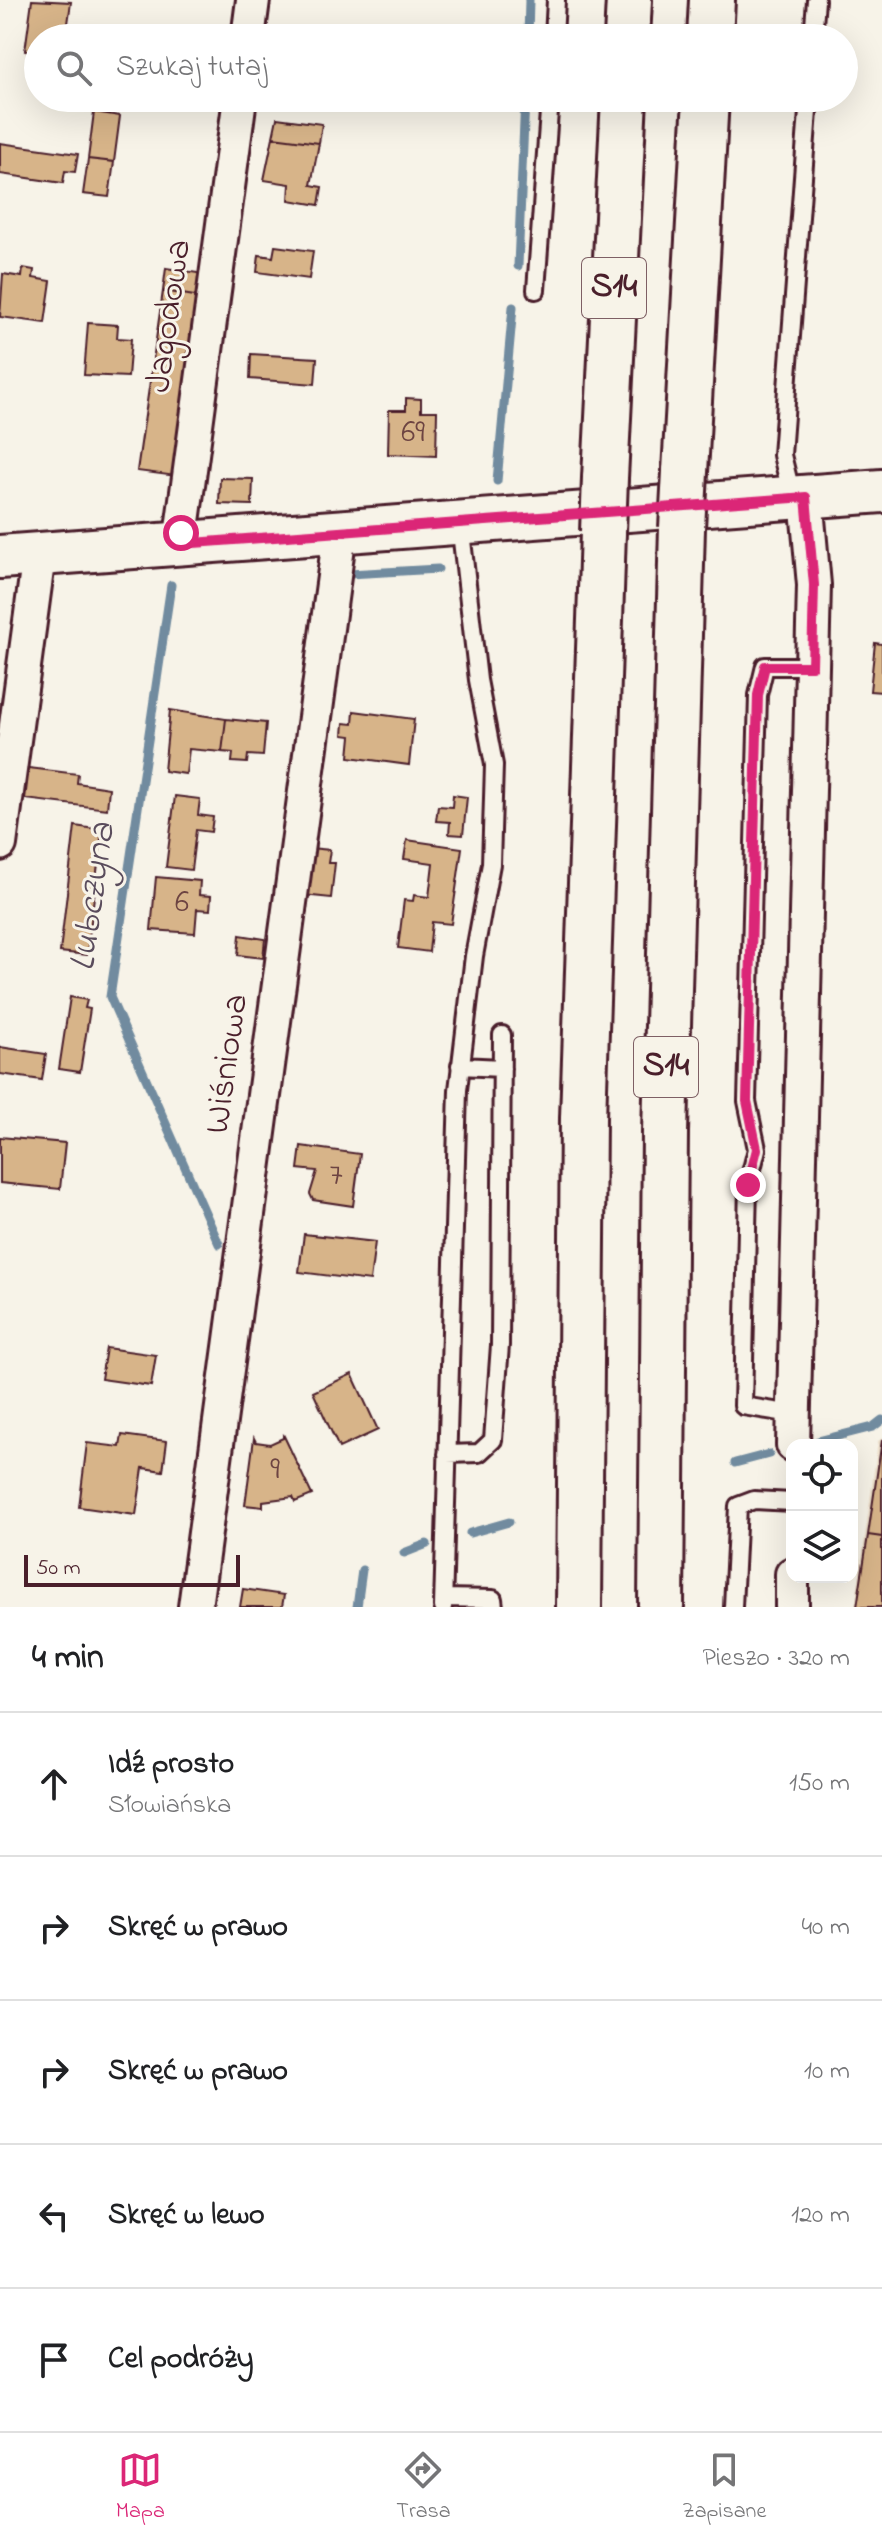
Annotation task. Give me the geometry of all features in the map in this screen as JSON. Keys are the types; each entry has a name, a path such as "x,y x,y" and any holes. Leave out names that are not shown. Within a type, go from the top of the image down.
{"highway":[{"path":"628,24 629,0"},
{"path":"711,24 712,0"},
{"name":"S14","path":"579,1607 583,1118 605,478 623,112"},
{"name":"S14","path":"661,1607 665,1132 682,528 705,112"}],"street":[{"path":"250,24 253,0"},
{"name":"Jagodowa","path":"180,544 238,112"},
{"path":"0,844 20,556 882,491"},
{"path":"793,1430 814,585 799,497"},
{"name":"Wiśniowa","path":"195,1607 340,532"},
{"path":"792,1583 792,1607"}],"lane":[{"path":"555,24 556,0"},
{"path":"814,24 816,0"},
{"path":"536,290 549,112"},
{"path":"799,497 782,455 808,112"},
{"path":"460,523 478,680 494,765 491,864 460,1066 444,1602 493,1599 494,1607"},
{"path":"793,1430 743,1406 748,1185 757,1149 747,1101 754,808 758,695 765,666 812,666"},
{"path":"447,1454 479,1453 493,1440 500,1345 502,1035"},
{"path":"460,1066 502,1068"},
{"path":"733,1607 738,1506 754,1500 786,1502"}],"shaded area":[{"path":"882,1438 882,1607 855,1607 878,1441"}],"building":[{"path":"32,0 71,2 68,24 29,24"},
{"path":"94,112 120,116 114,162 88,159"},
{"path":"277,118 322,124 319,143 273,137"},
{"path":"273,137 319,143 311,185 322,187 319,205 289,200 290,184 264,180"},
{"path":"0,143 78,154 75,172 65,171 63,183 0,174"},
{"path":"88,159 114,162 109,197 83,194"},
{"path":"275,246 313,251 309,279 257,272 259,255 273,257"},
{"path":"23,268 34,270 33,278 51,281 45,323 0,317 3,274 22,277"},
{"path":"166,268 204,274 201,297 163,291"},
{"path":"163,291 201,297 176,476 137,471"},
{"path":"88,323 118,325 117,338 131,339 128,377 84,375"},
{"path":"251,354 317,358 315,384 250,379"},
{"path":"406,398 421,399 421,411 437,411 436,456 388,454 389,410 406,410"},
{"path":"220,478 253,479 252,505 219,504"},
{"path":"875,643 882,644 882,692 870,691"},
{"path":"170,710 226,719 222,752 189,749 186,774 164,771"},
{"path":"354,711 414,719 409,765 349,757 351,736 343,735 344,723 353,724"},
{"path":"226,719 266,723 263,756 248,755 247,763 232,762 233,753 222,752"},
{"path":"29,768 78,774 77,783 109,788 107,809 25,799"},
{"path":"453,795 467,797 463,835 449,834 450,822 436,821 438,806 452,807"},
{"path":"175,796 200,799 198,815 213,817 211,832 196,830 191,870 166,867"},
{"path":"75,826 102,830 87,955 60,952"},
{"path":"407,840 462,848 451,924 432,922 429,952 398,948 404,900 413,901 414,895 429,897 433,863 404,859"},
{"path":"310,848 330,850 328,863 335,863 331,898 303,895"},
{"path":"156,877 200,881 199,895 211,896 210,910 197,909 195,933 151,930"},
{"path":"240,935 265,939 263,958 238,955"},
{"path":"70,997 87,1000 85,1008 90,1009 80,1072 59,1069"},
{"path":"0,1047 46,1054 42,1080 0,1074"},
{"path":"0,1137 65,1143 60,1189 0,1183"},
{"path":"301,1146 360,1154 353,1206 313,1200 310,1194 317,1171 298,1169"},
{"path":"304,1234 375,1242 370,1281 299,1272"},
{"path":"106,1348 156,1355 151,1386 101,1379"},
{"path":"352,1374 378,1430 339,1448 313,1392"},
{"path":"283,1434 312,1495 295,1502 293,1497 263,1501 263,1507 245,1505 254,1438 256,1442 270,1444 283,1438"},
{"path":"122,1435 167,1441 163,1471 143,1468 136,1515 79,1507 87,1443 120,1447"},
{"path":"882,1440 882,1537 868,1535"},
{"path":"868,1535 882,1537 882,1607 857,1607"},
{"path":"243,1589 284,1595 282,1607 240,1607"}],"waterway":[{"name":"Lubczyna","path":"528,24 529,0"},
{"name":"Lubczyna","path":"518,266 524,112"},
{"name":"Lubczyna","path":"497,481 513,307"},
{"name":"Lubczyna","path":"349,574 438,569"},
{"name":"Lubczyna","path":"171,585 110,997 219,1244"},
{"name":"Lubczyna","path":"826,1439 873,1427 882,1420"},
{"name":"Lubczyna","path":"735,1463 769,1454"},
{"name":"Lubczyna","path":"470,1533 509,1522"},
{"name":"Lubczyna","path":"404,1553 427,1544"},
{"name":"Lubczyna","path":"357,1607 362,1570"}],"route":[{"path":"181,533 180,544 806,497 814,585 812,666 765,666 758,695 747,1101 757,1149 748,1185"}]}
